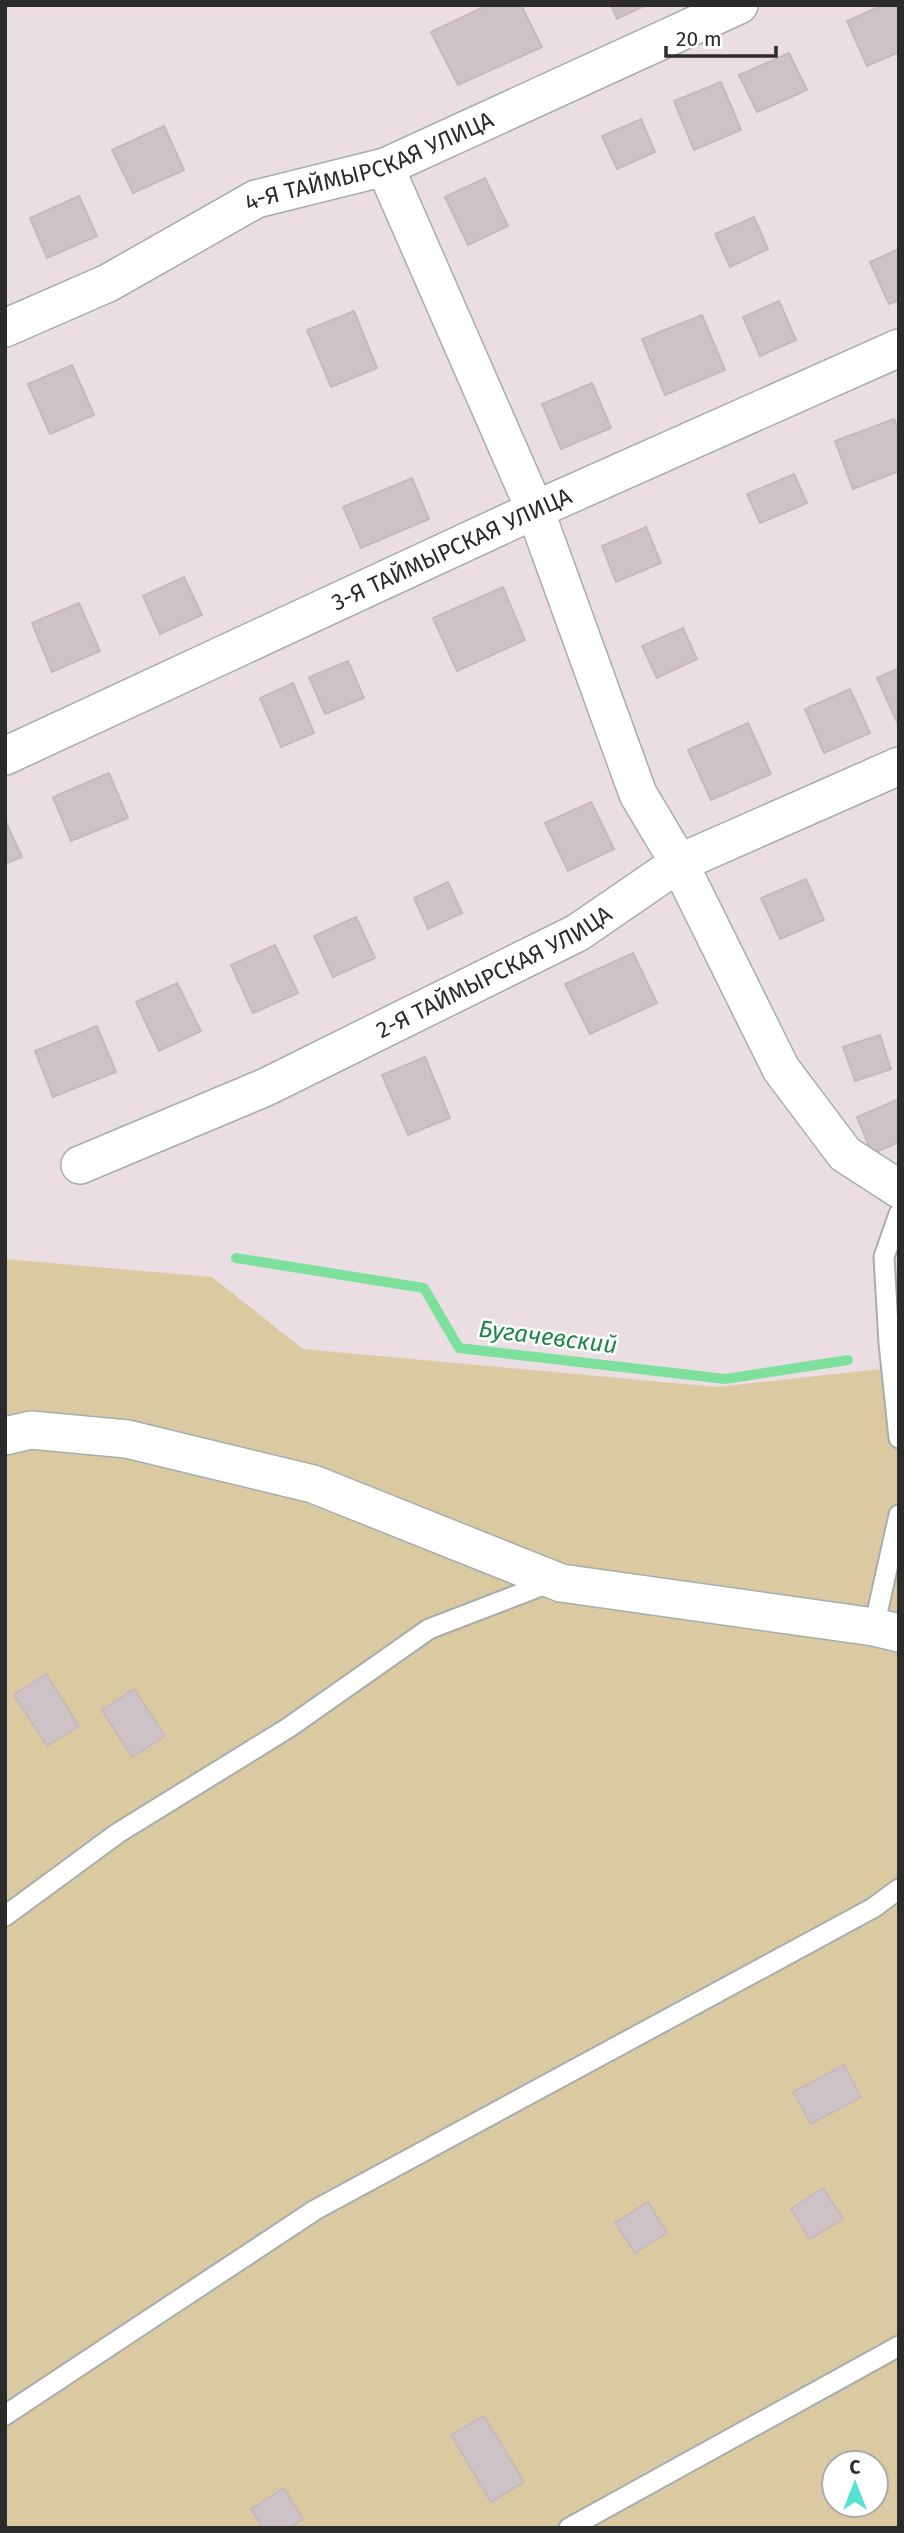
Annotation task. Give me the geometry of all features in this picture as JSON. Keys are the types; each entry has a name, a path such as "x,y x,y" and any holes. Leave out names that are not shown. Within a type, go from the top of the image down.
{"street":[{"name":"4-Я ТАЙМЫРСКАЯ УЛИЦА","path":"5,328 108,284 256,199 385,167 739,5"},
{"path":"385,167 535,510 638,794 679,863 781,1069 845,1154 899,1189"},
{"name":"3-Я ТАЙМЫРСКАЯ УЛИЦА","path":"5,756 535,510 899,348"},
{"name":"2-Я ТАЙМЫРСКАЯ УЛИЦА","path":"80,1165 266,1087 578,933 679,863 899,766"},
{"path":"5,1436 31,1430 127,1439 313,1484 556,1581 886,1630"}],"lane":[{"path":"899,1214 884,1257 889,1343 899,1438"},
{"path":"886,1630 899,1515"},
{"path":"5,1916 118,1833 288,1728 429,1629 556,1581"},
{"path":"5,2415 315,2210 873,1908 899,1889"},
{"path":"569,2528 899,2346"}],"shaded area":[{"path":"5,1259 212,1277 303,1349 717,1387 899,1367 899,2528 5,2528"}],"building":[{"path":"488,5 521,5 542,47 458,85 431,32"},
{"path":"611,5 646,5 617,19"},
{"path":"883,5 899,5 899,52 867,66 847,21"},
{"path":"789,53 807,90 757,112 739,75"},
{"path":"721,82 741,130 694,150 674,101"},
{"path":"641,119 655,152 617,169 602,136"},
{"path":"164,126 184,170 133,193 112,150"},
{"path":"485,178 508,226 468,245 445,197"},
{"path":"79,196 97,236 47,258 30,218"},
{"path":"754,217 768,249 730,267 715,234"},
{"path":"899,249 899,300 889,304 870,262"},
{"path":"779,301 796,340 760,356 743,317"},
{"path":"354,311 377,368 331,387 307,330"},
{"path":"702,315 725,370 665,395 642,339"},
{"path":"72,365 94,415 50,434 28,384"},
{"path":"592,383 611,428 561,449 542,404"},
{"path":"894,419 899,431 899,471 853,489 835,441"},
{"path":"794,474 807,503 760,523 747,494"},
{"path":"412,478 429,519 361,548 343,507"},
{"path":"646,527 661,563 616,582 602,546"},
{"path":"184,577 202,615 160,634 143,596"},
{"path":"503,587 525,640 457,671 433,618"},
{"path":"79,603 100,651 52,672 32,623"},
{"path":"683,628 697,659 657,678 642,646"},
{"path":"348,661 364,698 325,714 309,677"},
{"path":"899,668 899,721 897,722 877,678"},
{"path":"293,683 314,733 281,747 260,698"},
{"path":"850,689 870,733 824,753 805,709"},
{"path":"748,723 771,774 711,800 688,750"},
{"path":"109,773 128,818 71,841 53,797"},
{"path":"591,802 614,849 568,871 545,823"},
{"path":"5,820 22,857 5,864"},
{"path":"806,879 824,920 780,939 761,898"},
{"path":"448,882 462,913 428,929 414,898"},
{"path":"356,917 375,958 333,977 314,936"},
{"path":"275,945 298,993 253,1013 231,965"},
{"path":"633,953 657,1003 590,1034 565,984"},
{"path":"177,983 201,1031 159,1051 136,1002"},
{"path":"97,1026 116,1072 53,1097 35,1051"},
{"path":"880,1035 891,1069 855,1081 843,1047"},
{"path":"425,1057 450,1118 408,1135 382,1075"},
{"path":"899,1099 899,1142 872,1154 857,1117"},
{"path":"46,1674 79,1726 47,1746 14,1695"},
{"path":"134,1689 165,1736 132,1757 102,1710"},
{"path":"844,2065 861,2097 811,2124 793,2092"},
{"path":"823,2188 843,2219 810,2239 791,2209"},
{"path":"648,2202 667,2233 635,2253 615,2223"},
{"path":"484,2416 524,2482 491,2502 451,2435"},
{"path":"284,2488 303,2519 289,2528 263,2528 251,2509"}],"waterway":[{"name":"Бугачевский","path":"236,1258 424,1288 459,1348 725,1379 848,1360"}]}
